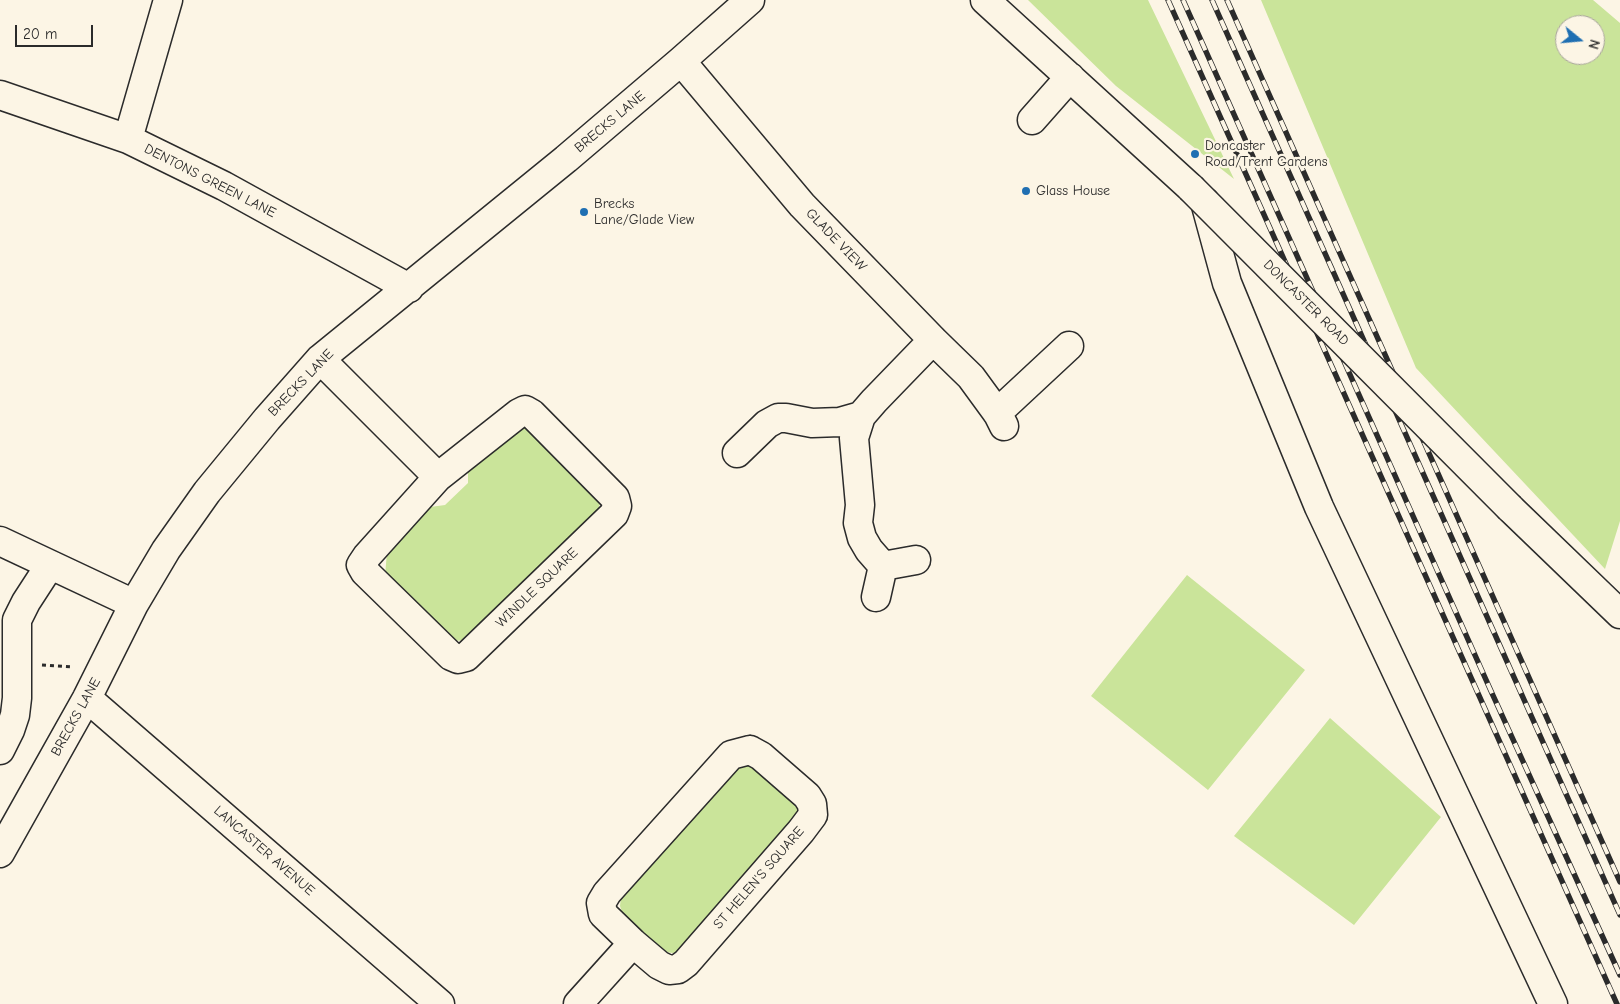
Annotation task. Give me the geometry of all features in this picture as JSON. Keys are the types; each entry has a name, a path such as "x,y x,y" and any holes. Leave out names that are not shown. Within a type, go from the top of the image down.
{"street":[{"path":"128,139 168,0"},
{"name":"BRECKS LANE","path":"0,853 87,698 134,604 166,550 207,492 267,418 320,359 410,288 682,61 750,0"},
{"name":"DONCASTER ROAD","path":"986,0 1198,195 1510,508 1620,614"},
{"name":"GLADE VIEW","path":"682,61 802,206 971,377 1000,419 1069,346"},
{"path":"1032,120 1070,77"},
{"name":"DENTONS GREEN LANE","path":"0,95 128,139 224,186 410,288"},
{"path":"1198,195 1227,283 1319,507 1553,1004"},
{"path":"884,566 869,550 862,538 858,523 860,505 854,438 861,416 933,340"},
{"path":"320,359 438,477"},
{"name":"WINDLE SQUARE","path":"526,410 614,498 617,506 614,514 480,643 466,656 458,659 451,656 365,572 361,565 438,477 519,413 526,410"},
{"path":"737,453 767,424 778,418 812,423 840,422 861,416"},
{"path":"0,541 134,604"},
{"path":"884,566 916,560"},
{"path":"0,750 15,715 17,698 17,620 50,564"},
{"path":"876,597 884,566"},
{"name":"LANCASTER AVENUE","path":"87,698 440,1004"},
{"name":"ST HELEN'S SQUARE","path":"750,750 761,756 807,796 812,804 813,815 686,963 678,969 668,970 659,965 633,943 603,914 601,903 607,893 730,755 750,750"},
{"path":"578,1004 633,943"}],"path":[{"path":"17,664 102,669"}],"green space":[{"path":"1028,0 1148,0 1234,179 1116,86"},
{"path":"1261,0 1593,0 1620,23 1620,521 1605,569 1416,368"},
{"path":"520,423 528,425 602,496 596,518 470,640 452,641 385,576 387,552 423,508 445,505 468,483 468,465"},
{"path":"1187,575 1305,670 1208,790 1091,696"},
{"path":"1330,718 1441,817 1354,925 1234,836"},
{"path":"744,760 800,801 798,822 685,950 673,953 665,952 623,915 620,906 621,897"}],"railway":[{"path":"1168,0 1617,1004"},
{"path":"1183,0 1491,691 1620,975"},
{"path":"1212,0 1620,915"},
{"path":"1227,0 1620,882"}],"place":[{"name":"Doncaster Road/Trent Gardens","path":"1195,154"},
{"name":"Glass House","path":"1026,191"},
{"name":"Brecks Lane/Glade View","path":"584,212"}]}
